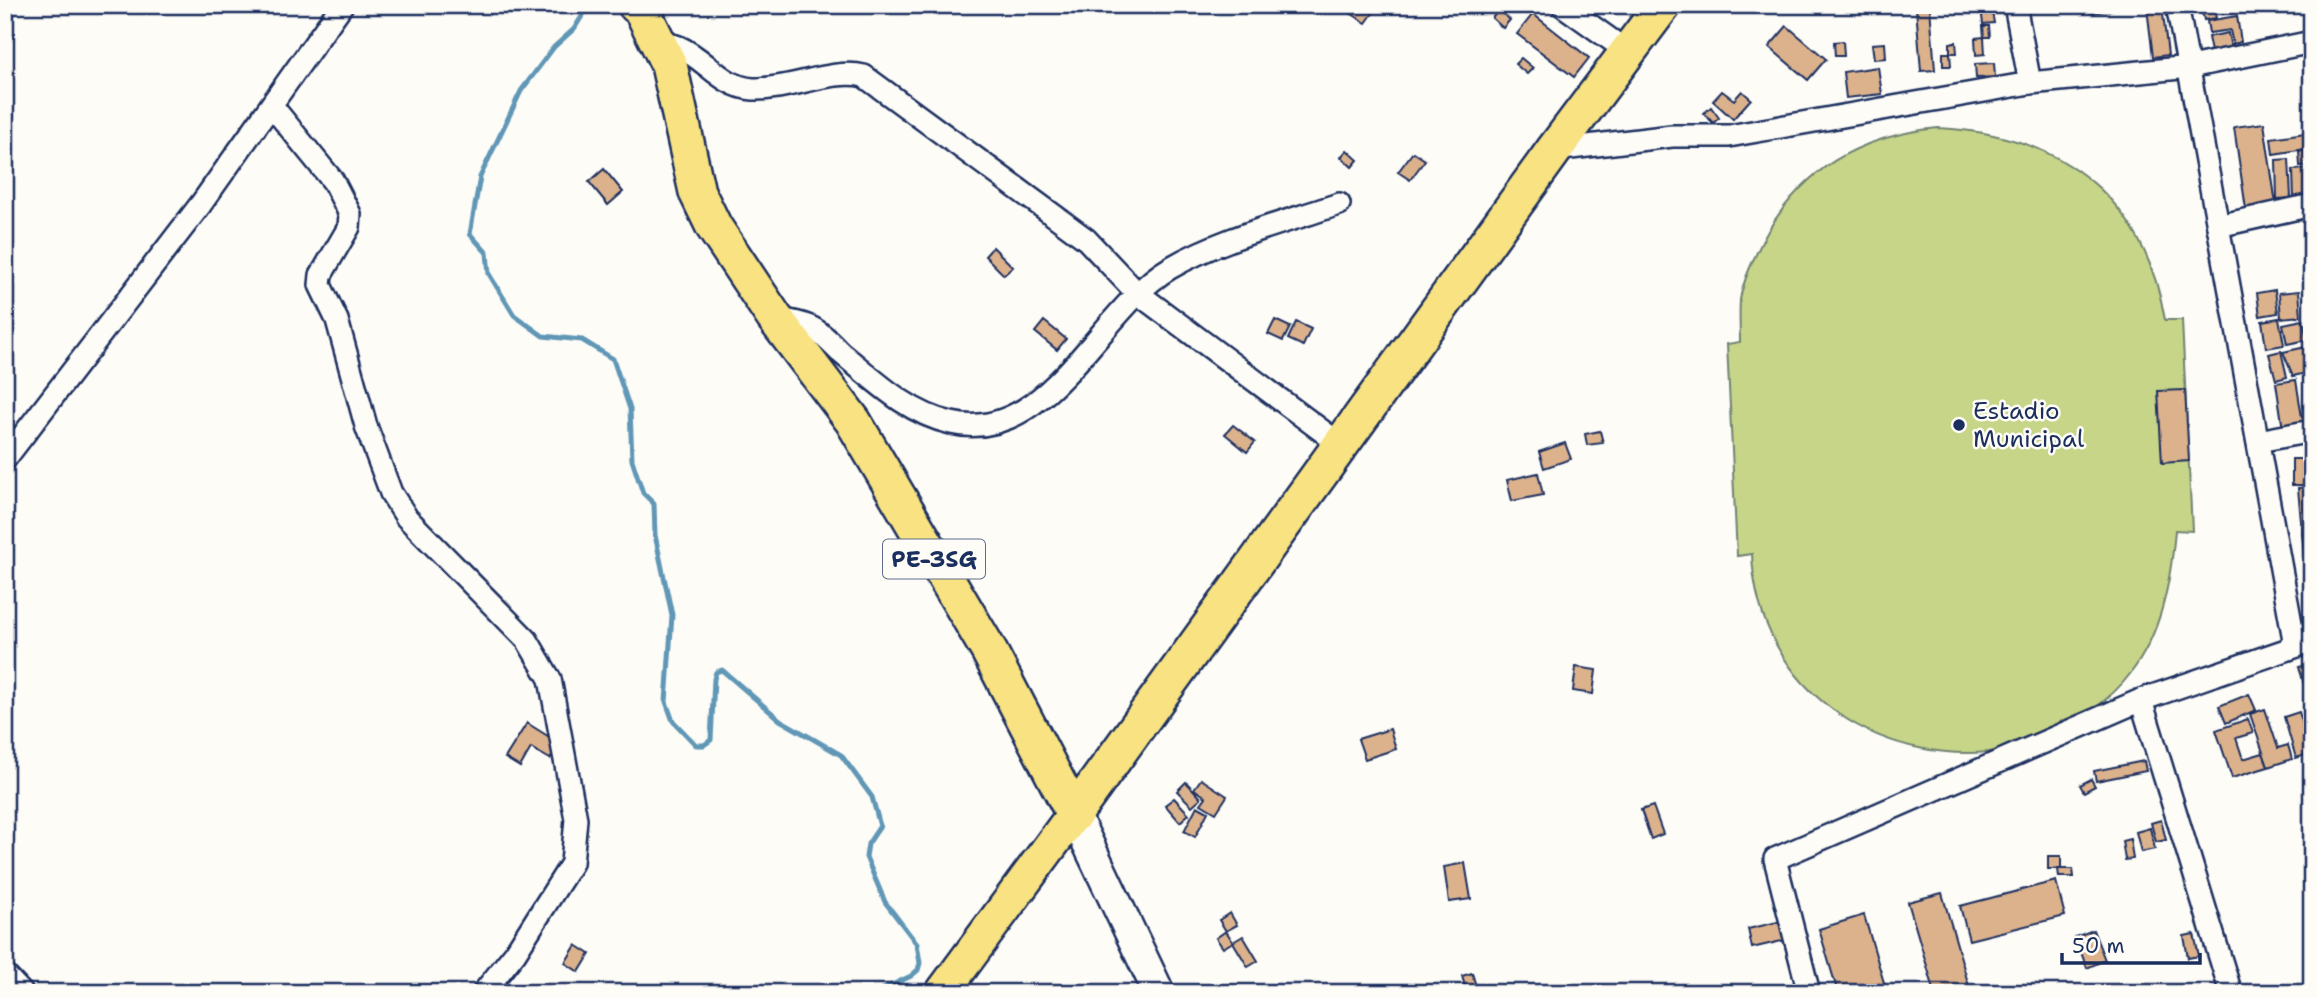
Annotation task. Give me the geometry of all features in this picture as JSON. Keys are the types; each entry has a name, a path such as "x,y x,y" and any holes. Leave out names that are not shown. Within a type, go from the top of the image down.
{"highway":[{"name":"PE-3SG","path":"636,5 659,41 669,65 697,192 730,255 853,421 988,649 1074,814"},
{"path":"1074,814 1554,150 1663,5"}],"main road":[{"path":"942,993 1074,814 1159,993"}],"street":[{"path":"5,459 272,106 342,5"},
{"path":"1562,5 1628,52"},
{"path":"2015,5 2030,83"},
{"path":"1809,993 1776,859 2141,700 2303,643 2258,441 2177,5"},
{"path":"659,41 681,48 722,79 751,89 800,85 839,74 864,76 1086,239 1136,292 1340,445"},
{"path":"1554,150 1672,136 1730,136 2030,83 2190,67 2312,42"},
{"path":"272,106 333,181 350,214 349,227 321,275 320,285 337,320 366,426 391,493 407,518 527,640 550,679 576,819 572,863 515,953 483,993"},
{"path":"774,317 812,327 891,394 921,414 953,424 983,425 1013,416 1034,405 1058,382 1136,292 1170,268 1217,245 1339,204"},
{"path":"2218,226 2312,205"},
{"path":"2258,441 2312,432"},
{"path":"2141,700 2231,993"},
{"path":"5,975 22,993"}],"green space":[{"name":"Estadio Municipal","path":"1938,128 1982,133 2022,143 2058,159 2090,180 2116,206 2138,239 2154,276 2165,320 2182,320 2192,531 2175,530 2171,567 2157,623 2141,658 2114,692 2076,720 2031,743 2016,748 1967,753 1920,748 1876,735 1837,712 1803,683 1777,646 1759,603 1752,554 1737,556 1727,344 1740,342 1740,300 1746,277 1763,240 1795,194 1814,175 1858,148 1909,132"}],"building":[{"path":"1347,5 1370,5 1376,9 1366,23 1344,9"},
{"path":"2090,5 2110,5 2111,10 2091,13"},
{"path":"2119,5 2148,5 2148,6 2119,9"},
{"path":"2222,5 2235,5 2236,11 2223,13"},
{"path":"1991,6 1994,23 1983,24 1981,8"},
{"path":"2162,6 2168,55 2153,57 2147,8"},
{"path":"1930,7 1935,70 1921,71 1916,8"},
{"path":"2214,9 2216,18 2204,20 2202,11"},
{"path":"1499,10 1510,20 1503,28 1492,18"},
{"path":"1533,14 1589,58 1574,77 1517,34"},
{"path":"2237,16 2241,42 2233,44 2230,30 2209,33 2207,21"},
{"path":"1787,26 1826,59 1808,80 1769,47"},
{"path":"1983,26 1989,26 1990,37 1984,37"},
{"path":"2228,33 2231,48 2211,52 2208,37"},
{"path":"1984,37 1985,54 1976,55 1975,38"},
{"path":"1843,41 1844,56 1835,56 1834,42"},
{"path":"1956,42 1957,53 1950,53 1950,43"},
{"path":"1885,43 1886,58 1874,59 1872,44"},
{"path":"1943,53 1950,53 1951,66 1943,66"},
{"path":"1521,58 1533,68 1527,74 1515,64"},
{"path":"1994,63 1995,77 1976,78 1975,64"},
{"path":"1878,67 1882,94 1846,98 1843,72"},
{"path":"1722,91 1734,100 1742,91 1751,99 1733,119 1713,101"},
{"path":"1711,107 1719,118 1713,123 1704,113"},
{"path":"2264,123 2277,211 2247,216 2234,127"},
{"path":"2312,132 2312,148 2273,154 2271,138"},
{"path":"1347,150 1358,160 1352,167 1341,157"},
{"path":"2299,151 2312,151 2312,183 2311,165 2300,166"},
{"path":"1413,152 1425,160 1410,180 1398,172"},
{"path":"2289,159 2291,198 2277,199 2276,160"},
{"path":"604,169 623,192 608,205 589,182"},
{"path":"2307,169 2309,199 2294,199 2293,170"},
{"path":"993,247 1013,267 1004,275 985,256"},
{"path":"2275,290 2278,313 2260,316 2257,293"},
{"path":"2299,291 2301,316 2281,318 2279,293"},
{"path":"2279,318 2284,345 2266,348 2262,321"},
{"path":"1275,320 1290,327 1283,341 1268,334"},
{"path":"2303,320 2307,340 2287,344 2283,324"},
{"path":"1044,321 1066,339 1057,350 1035,332"},
{"path":"1296,322 1311,329 1303,346 1288,339"},
{"path":"2306,347 2311,372 2293,376 2283,352"},
{"path":"2281,351 2287,377 2276,380 2269,354"},
{"path":"2296,380 2302,417 2312,415 2312,425 2283,429 2276,383"},
{"path":"2185,390 2189,461 2162,463 2158,391"},
{"path":"1233,425 1255,442 1247,452 1225,434"},
{"path":"1600,431 1603,443 1587,445 1585,434"},
{"path":"1565,443 1571,459 1544,468 1539,452"},
{"path":"2292,459 2308,459 2308,485 2292,485"},
{"path":"1538,473 1543,495 1512,501 1507,480"},
{"path":"2312,487 2312,554 2304,555 2298,488"},
{"path":"2312,664 2312,682 2304,684 2299,667"},
{"path":"1576,667 1596,670 1593,694 1573,691"},
{"path":"2249,694 2256,710 2226,723 2219,706"},
{"path":"2265,709 2278,748 2288,745 2292,759 2268,767 2250,714"},
{"path":"2299,712 2308,739 2312,738 2312,753 2296,758 2284,717"},
{"path":"2248,719 2253,733 2236,738 2243,759 2263,753 2268,767 2232,778 2216,730"},
{"path":"527,723 559,743 550,759 531,748 520,767 505,758"},
{"path":"1390,729 1396,749 1365,759 1358,739"},
{"path":"2144,761 2146,771 2096,781 2094,771"},
{"path":"1201,779 1227,796 1216,813 1201,804 1206,797 1194,789"},
{"path":"2091,779 2095,786 2084,792 2080,785"},
{"path":"1186,782 1201,798 1192,806 1177,791"},
{"path":"1174,798 1189,814 1180,822 1165,805"},
{"path":"1197,806 1208,812 1195,837 1184,831"},
{"path":"1653,806 1663,834 1651,839 1641,810"},
{"path":"2161,820 2166,840 2156,842 2151,823"},
{"path":"2150,828 2155,849 2141,852 2136,832"},
{"path":"2130,839 2133,859 2125,860 2122,841"},
{"path":"2048,856 2061,856 2061,869 2048,869"},
{"path":"1465,863 1471,899 1449,902 1444,867"},
{"path":"2058,869 2073,869 2074,877 2059,877"},
{"path":"2056,881 2065,916 1969,940 1960,906"},
{"path":"1942,893 1971,993 1935,993 1908,902"},
{"path":"1230,913 1237,925 1226,931 1219,920"},
{"path":"1864,915 1887,993 1838,993 1819,929"},
{"path":"1782,921 1786,940 1752,948 1748,929"},
{"path":"2093,930 2105,960 2087,968 2075,937"},
{"path":"1226,931 1233,942 1223,948 1216,938"},
{"path":"2194,934 2199,956 2188,958 2184,936"},
{"path":"1243,936 1258,961 1248,967 1233,942"},
{"path":"576,945 590,954 579,972 565,963"},
{"path":"1472,973 1478,993 1467,993 1462,976"}],"waterway":[{"path":"589,5 574,29 554,47 521,91 480,177 470,234 487,253 489,274 514,315 543,336 582,340 613,359 630,409 632,460 643,493 654,504 655,535 672,615 666,702 673,721 696,745 704,745 711,740 714,679 716,672 722,670 780,720 841,755 872,797 880,826 868,844 866,857 885,902 917,944 920,963 918,970 911,976 875,993"}],"place":[{"name":"Estadio Municipal","path":"1959,425"}]}
